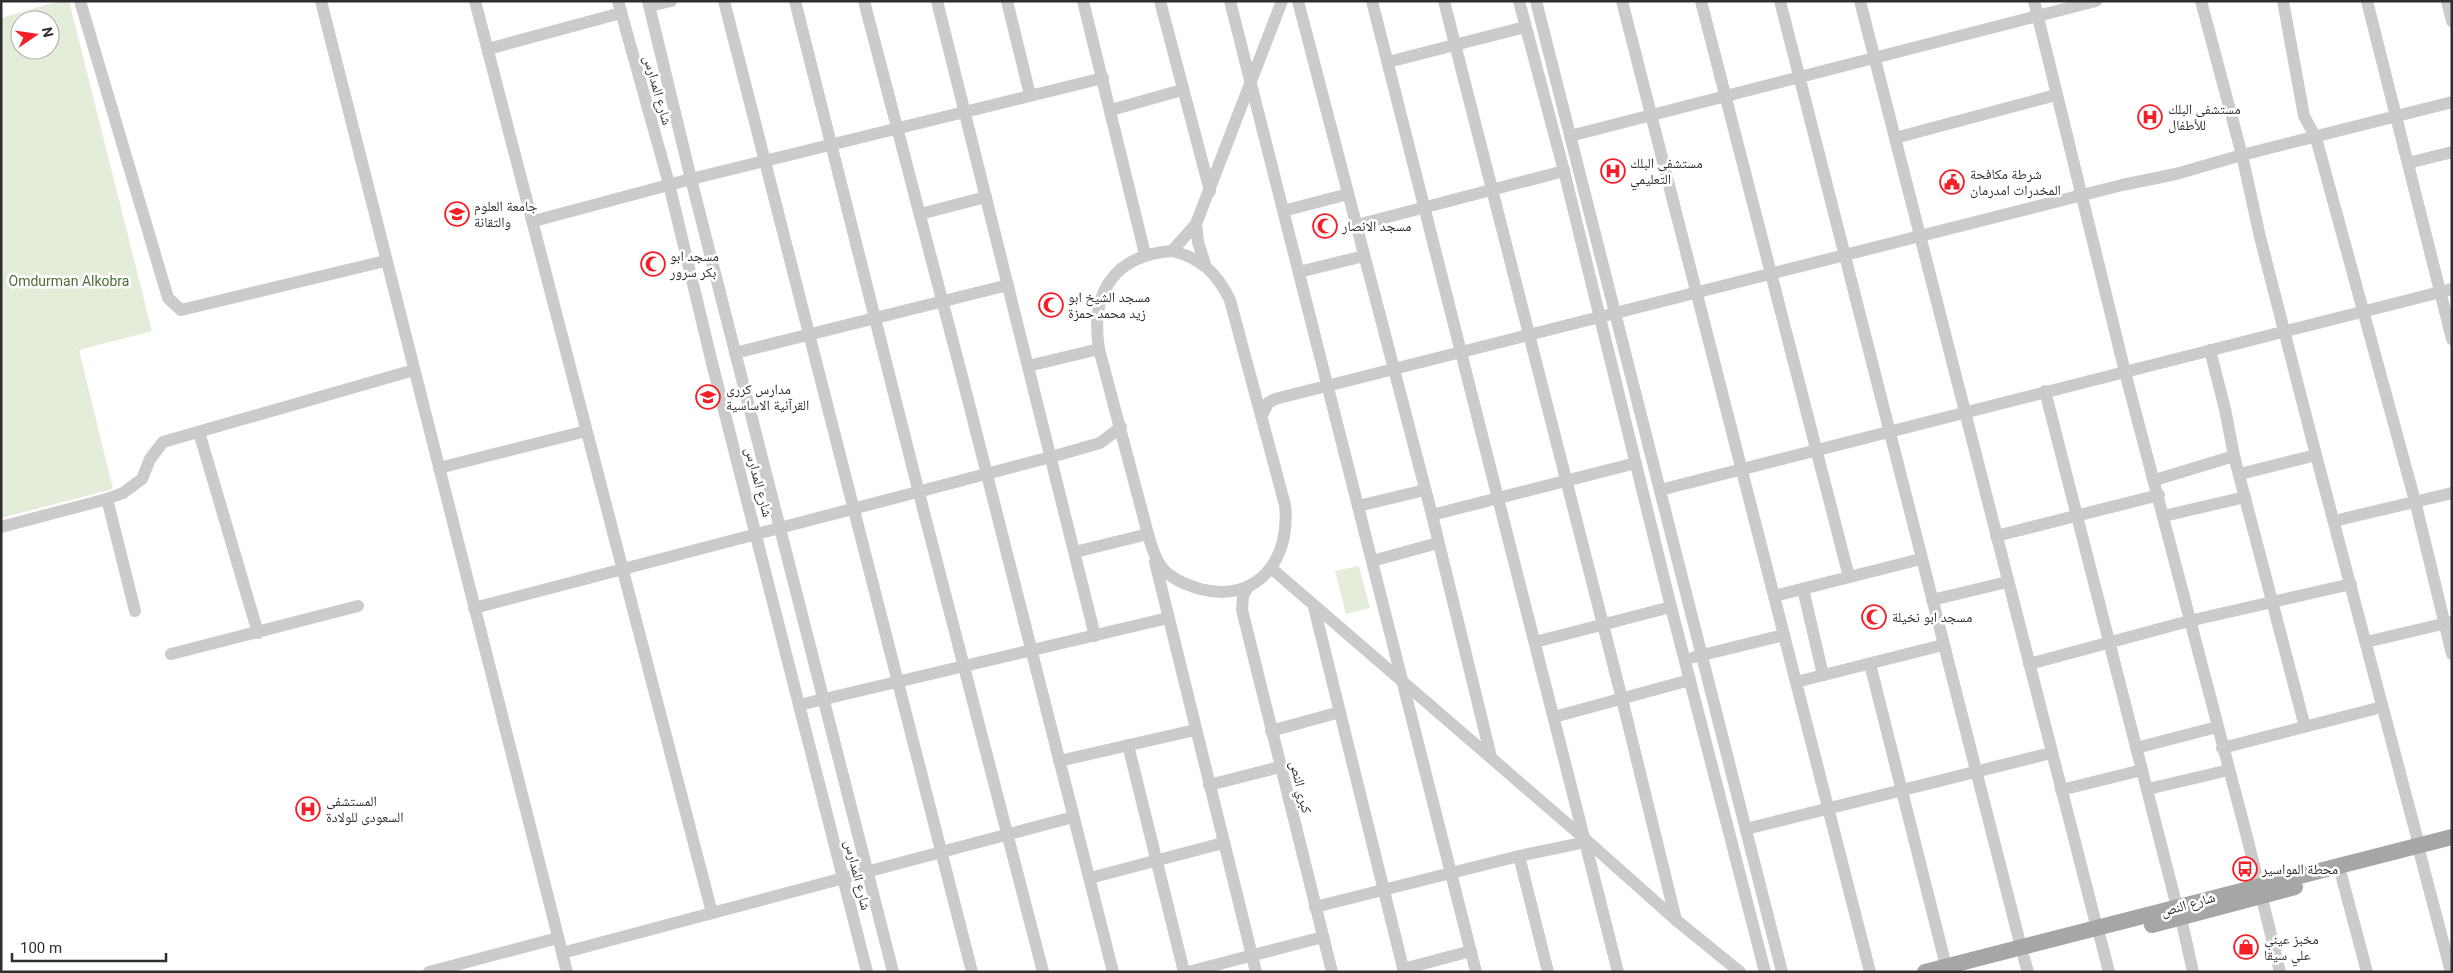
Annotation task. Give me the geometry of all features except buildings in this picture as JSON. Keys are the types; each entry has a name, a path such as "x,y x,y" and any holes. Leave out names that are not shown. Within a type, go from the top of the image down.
{"main road":[{"name":"شارع النص","path":"2260,891 2341,874 2419,850 2452,837"},
{"name":"شارع النص","path":"1968,972 2024,959 2098,933 2419,850 2452,846"},
{"name":"شارع النص","path":"1925,972 1946,966 2024,959"}],"street":[{"path":"80,1 168,298 181,310 385,261"},
{"path":"321,1 385,261 566,972"},
{"path":"475,1 534,221 586,431 712,912"},
{"path":"649,4 671,1"},
{"path":"724,1 972,972"},
{"path":"796,1 919,492 966,667 1043,972"},
{"path":"864,1 1113,972"},
{"path":"937,1 1096,636"},
{"path":"1007,1 1030,95"},
{"path":"1084,1 1145,254"},
{"path":"1160,1 1210,191"},
{"path":"1230,1 1476,972"},
{"path":"1172,251 1196,224 1282,1"},
{"path":"1298,1 1432,515 1491,757"},
{"path":"1372,1 1618,972"},
{"path":"1444,1 1622,699 1676,920"},
{"path":"1519,1 1564,172 1684,659 1765,972"},
{"path":"1536,1 1782,972"},
{"path":"1622,1 1870,972"},
{"path":"1701,1 1849,577"},
{"path":"1780,1 2024,959"},
{"path":"1860,1 2007,582 2109,972"},
{"path":"2034,1 2081,196 2105,284 2125,372 2159,495 2189,621 2280,972"},
{"path":"1570,136 2096,1"},
{"path":"2201,1 2242,155 2260,237 2316,455 2451,972"},
{"path":"2283,1 2304,116 2316,138 2364,310 2448,623 2452,654"},
{"path":"2367,1 2408,163 2446,290 2452,339"},
{"path":"2447,1 2452,22"},
{"name":"شارع المدارس","path":"649,4 690,179 893,972"},
{"path":"488,49 620,7"},
{"name":"شارع المدارس","path":"620,7 669,184 712,364 867,972"},
{"path":"1388,62 1525,27"},
{"path":"534,221 669,184 1103,78"},
{"path":"1111,110 1182,90"},
{"path":"1895,138 2056,95"},
{"path":"1262,415 1268,404 1275,398 1920,236 2176,174 2242,155 2316,138 2452,102"},
{"path":"2408,163 2452,152"},
{"path":"1357,225 1564,172"},
{"path":"1283,210 1348,194"},
{"path":"920,214 986,197"},
{"path":"1196,224 1198,242 1205,264"},
{"path":"1242,610 1243,596 1248,587 1271,568 1281,550 1287,520 1262,415 1230,300 1218,280 1205,264 1196,258 1172,251 1145,254 1122,268 1111,279 1104,291 1096,320 1099,349 1148,534 1256,972"},
{"path":"1298,272 1364,256"},
{"path":"736,353 809,333 1008,285"},
{"path":"1660,490 2446,290"},
{"path":"1028,366 1099,349"},
{"path":"2210,350 2225,409 2234,456 2305,727"},
{"path":"1,527 123,493 142,479 150,459 163,442 414,370"},
{"path":"1254,386 1285,396"},
{"path":"2045,391 2076,517 2148,789 2193,972"},
{"path":"474,608 987,475 1100,443 1114,435 1121,428"},
{"path":"439,468 586,431"},
{"path":"199,432 258,633"},
{"path":"1100,443 1126,450"},
{"path":"2240,474 2316,455"},
{"path":"2155,480 2234,456"},
{"path":"1432,515 1636,463"},
{"path":"1358,506 1425,490"},
{"path":"2334,521 2452,493"},
{"path":"1996,536 2159,495"},
{"path":"2164,516 2245,497"},
{"path":"107,499 135,611"},
{"path":"1075,552 1148,534"},
{"path":"1372,561 1438,543"},
{"path":"1151,547 1162,568 1174,578 1191,586 1223,592 1248,587"},
{"path":"1774,596 1921,559"},
{"path":"1271,568 1314,607 1491,757 1676,920 1740,972"},
{"path":"1932,600 2007,582"},
{"path":"2029,664 2189,621 2351,584"},
{"path":"1803,589 1823,675"},
{"path":"1223,592 1242,610"},
{"path":"171,654 358,606"},
{"path":"1314,607 1403,970 1472,951"},
{"path":"1535,642 1671,607"},
{"name":"كبري النص","path":"1242,610 1332,972"},
{"path":"799,706 1168,618"},
{"path":"2366,642 2448,623"},
{"path":"1684,659 1784,635"},
{"path":"1796,682 1943,645"},
{"path":"1870,664 1946,966"},
{"path":"1554,717 1690,680"},
{"path":"2222,748 2382,708"},
{"path":"1271,732 1340,712"},
{"path":"2136,748 2217,727"},
{"path":"1059,761 1195,730"},
{"path":"1128,745 1184,972"},
{"path":"1746,829 2052,753"},
{"path":"1209,785 1280,767"},
{"path":"2061,790 2142,770"},
{"path":"2148,789 2229,770"},
{"path":"562,953 1074,817"},
{"path":"1315,907 1586,840"},
{"path":"1090,878 1223,843"},
{"path":"1519,856 1548,972"},
{"path":"2341,874 2367,972"},
{"path":"1188,972 1323,937"},
{"path":"429,972 558,938"}],"green space":[{"name":"Omdurman Alkobra","path":"59,1 69,1 152,331 79,350 113,489 1,518 1,18 10,15 10,60 60,60 60,10 28,10"},
{"path":"1359,566 1370,608 1346,614 1335,571"}],"place":[{"name":"مستشفى البلك للأطفال","path":"2150,117"},
{"name":"مستشفى البلك التعليمي","path":"1613,171"},
{"name":"شرطة مكافحة المخدرات امدرمان","path":"1952,182"},
{"name":"جامعة العلوم والتقانة","path":"457,214"},
{"name":"مسجد الانصار","path":"1325,226"},
{"name":"مسجد ابو بكر سرور","path":"653,264"},
{"name":"مسجد الشيخ ابو زيد محمد حمزة","path":"1051,305"},
{"name":"مدارس كرري القرآنية الاساسية","path":"708,397"},
{"name":"مسجد ابو نخيلة","path":"1874,617"},
{"name":"المستشفى السعودى للولادة","path":"308,809"},
{"name":"محطة المواسير","path":"2245,869"},
{"name":"مخبز عيني علي سيقا","path":"2246,947"}]}
